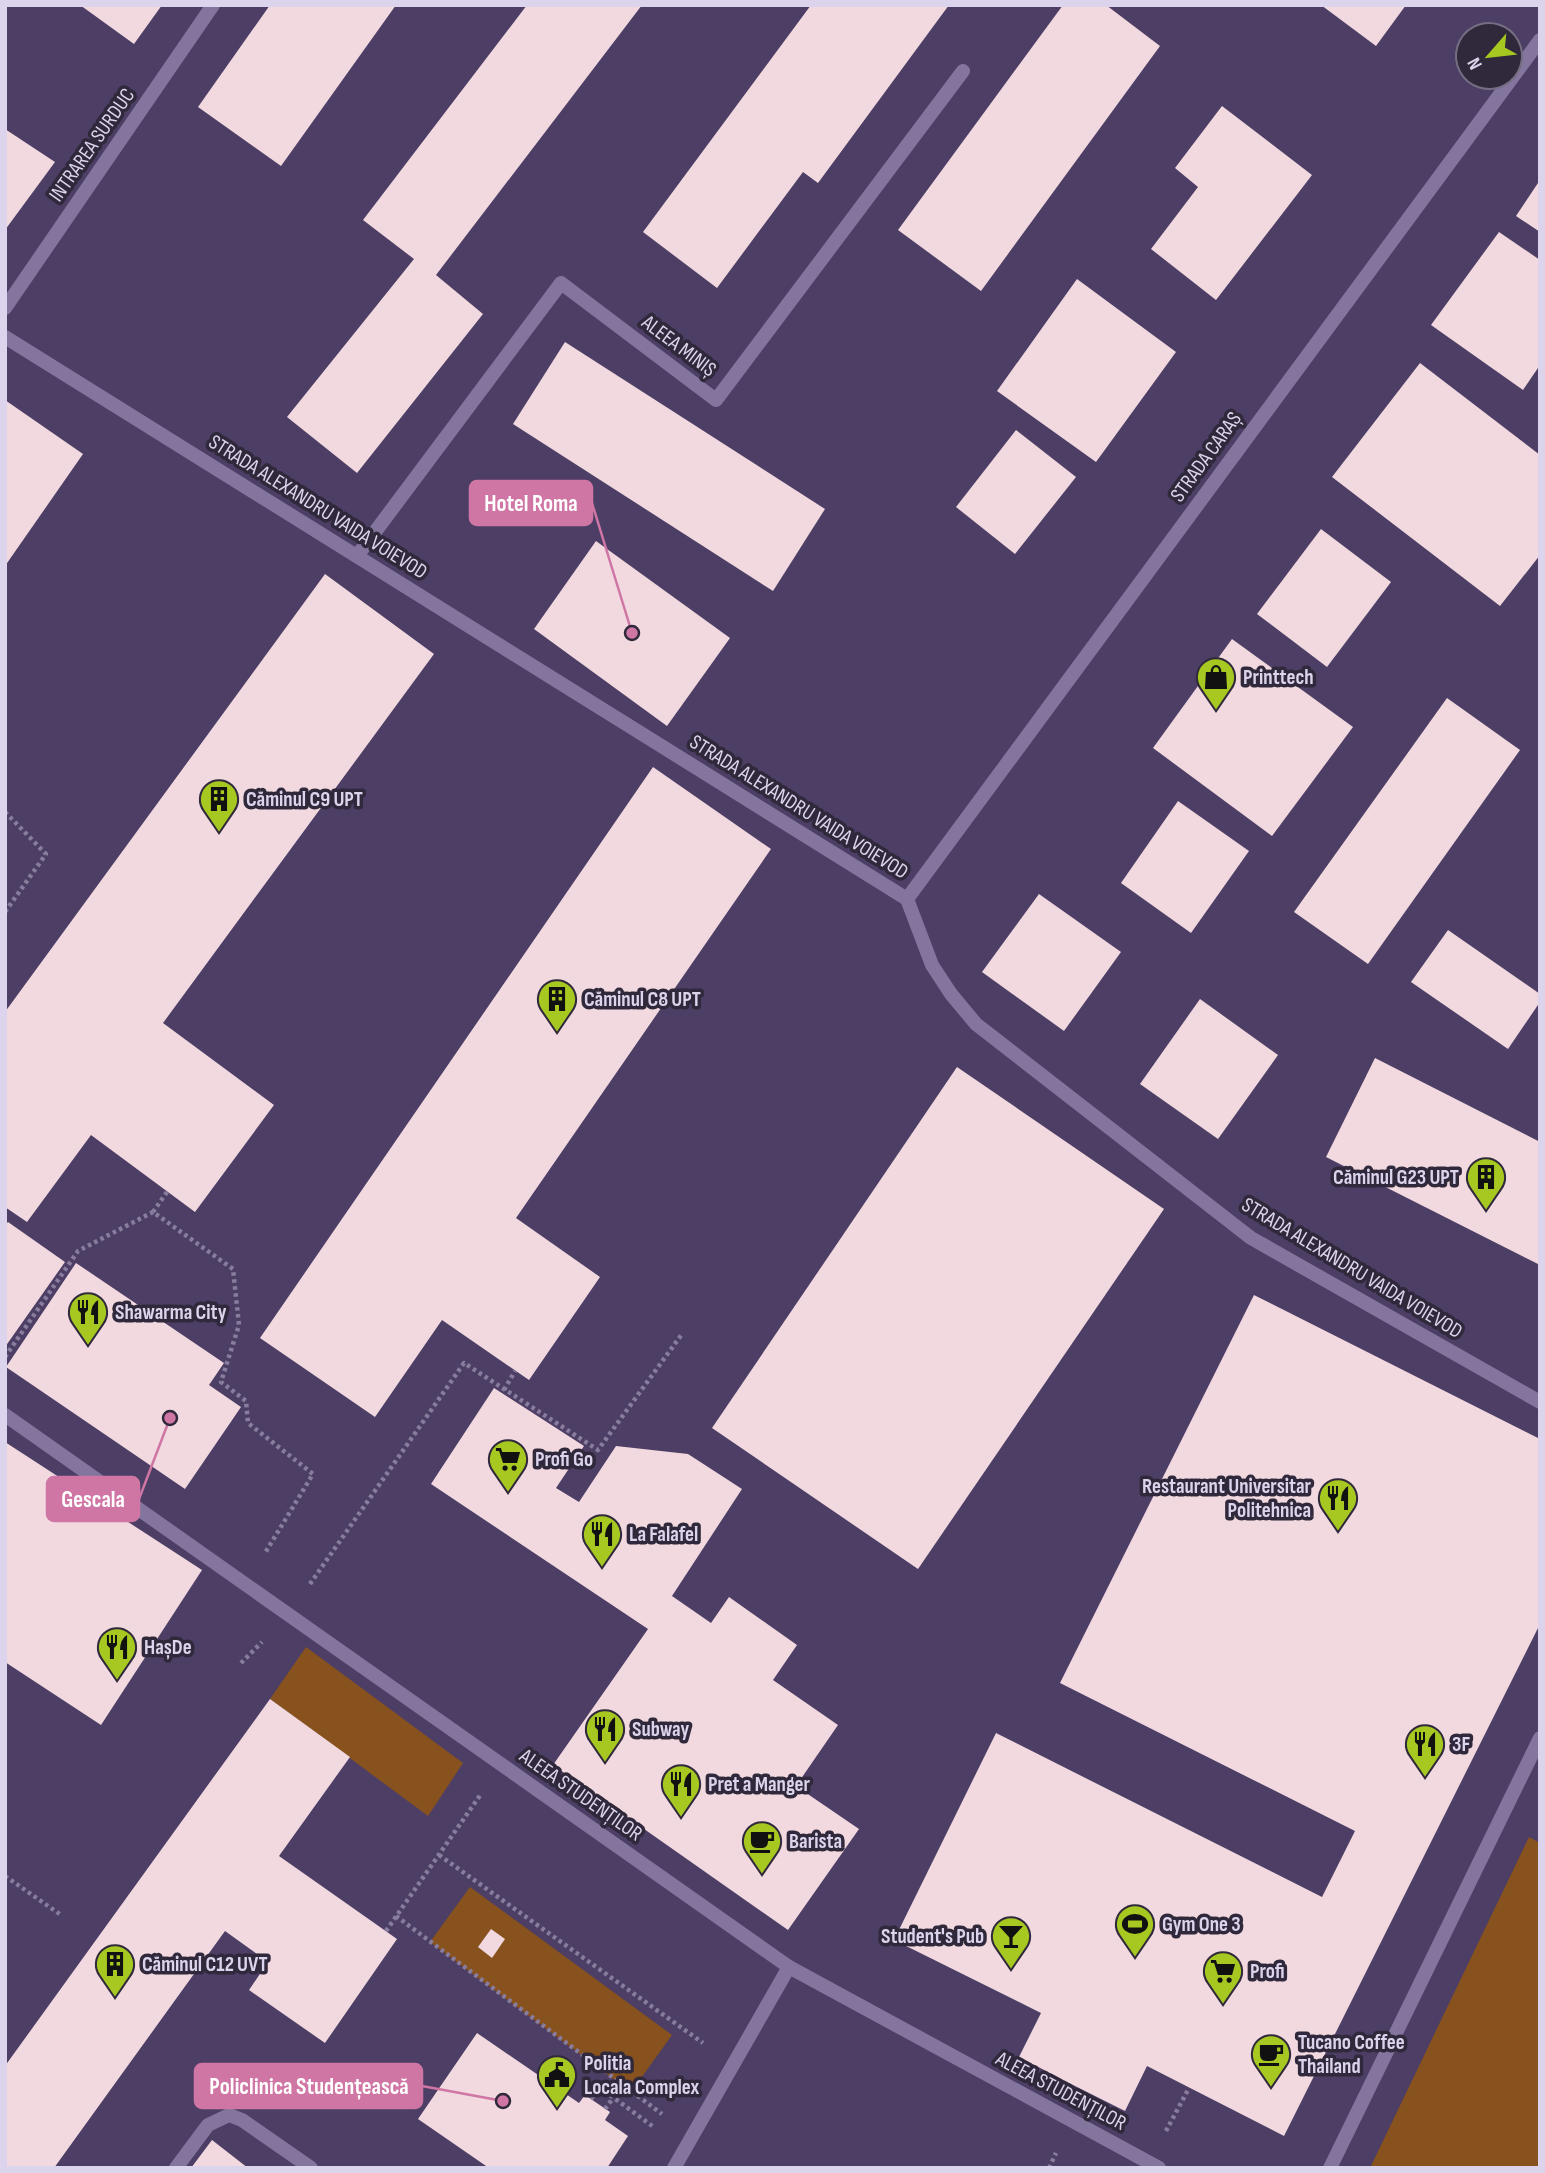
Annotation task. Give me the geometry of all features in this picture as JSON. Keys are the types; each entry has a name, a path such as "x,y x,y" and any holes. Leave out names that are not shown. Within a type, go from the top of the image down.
{"street":[{"name":"INTRAREA SURDUC","path":"5,308 213,5"},
{"name":"STRADA CARAȘ","path":"907,899 1540,40"},
{"name":"ALEEA MINIȘ","path":"357,556 561,283 716,400 963,71"},
{"name":"STRADA ALEXANDRU VAIDA VOIEVOD","path":"5,337 907,899 932,965 976,1024 1251,1238 1540,1402"},
{"name":"ALEEA STUDENȚILOR","path":"5,1415 789,1968 1154,2165"},
{"path":"1330,2168 1540,1738"},
{"path":"674,2168 789,1968"},
{"path":"176,2168 208,2125 229,2115 242,2120 312,2168"}],"path":[{"path":"5,812 46,854 5,912"},
{"path":"5,1357 78,1251 153,1212 167,1192"},
{"path":"153,1212 233,1269 239,1325 220,1382 246,1401 248,1423 313,1474 246,1584"},
{"path":"240,1663 289,1614 464,1363 598,1450 681,1334"},
{"path":"504,1390 516,1371"},
{"path":"386,1931 502,1765"},
{"path":"439,1855 712,2050"},
{"path":"5,1876 61,1915"},
{"path":"396,1916 669,2119"},
{"path":"591,2099 599,2087 661,2133"},
{"path":"1154,2165 1189,2088"},
{"path":"605,2109 613,2098"}],"shaded area":[{"path":"306,1647 463,1763 428,1816 270,1699"},
{"path":"1529,1837 1540,1843 1540,2168 1370,2168"},
{"path":"470,1887 672,2035 631,2092 430,1942"}],"building":[{"path":"80,5 162,5 134,44"},
{"path":"270,5 396,5 281,166 198,107"},
{"path":"527,5 642,5 436,275 483,314 357,473 287,417 414,259 363,220"},
{"path":"811,5 949,5 818,183 803,172 717,288 643,232"},
{"path":"1063,5 1106,5 1160,46 981,291 898,230"},
{"path":"1321,5 1406,5 1376,46"},
{"path":"1222,106 1312,175 1216,300 1151,249 1198,187 1175,168"},
{"path":"5,129 55,162 5,230"},
{"path":"1540,180 1540,232 1516,216"},
{"path":"1499,232 1540,260 1540,365 1523,390 1431,325"},
{"path":"1077,279 1176,352 1096,462 997,391"},
{"path":"565,342 825,509 773,591 513,424"},
{"path":"1420,363 1540,455 1540,555 1500,606 1332,477"},
{"path":"5,400 83,454 5,566"},
{"path":"1016,430 1076,477 1015,554 956,507"},
{"path":"1321,529 1391,582 1327,667 1257,614"},
{"path":"596,541 730,638 667,726 534,629"},
{"name":"Căminul C9 UPT","path":"325,574 434,654 163,1023 274,1105 195,1212 91,1135 27,1222 5,1207 5,1012"},
{"path":"1232,639 1353,727 1272,836 1153,748"},
{"path":"1447,698 1520,750 1368,964 1294,912"},
{"name":"Căminul C8 UPT","path":"653,767 771,849 516,1218 600,1277 529,1380 442,1320 375,1417 260,1338"},
{"path":"1178,801 1249,851 1191,933 1121,883"},
{"path":"1039,894 1121,952 1064,1031 982,972"},
{"path":"1448,930 1540,994 1540,1002 1508,1049 1411,982"},
{"path":"1200,999 1278,1055 1218,1139 1140,1084"},
{"name":"Căminul G23 UPT","path":"1375,1058 1540,1142 1540,1265 1326,1157"},
{"path":"957,1067 1164,1209 918,1569 712,1428"},
{"path":"8,1222 65,1262 5,1347 5,1225"},
{"path":"76,1263 224,1363 209,1385 241,1407 185,1489 6,1367"},
{"name":"Restaurant Universitar Politehnica","path":"1254,1295 1540,1439 1540,1624 1284,2136 1147,2066 1125,2111 1075,2086 1019,2057 1041,2013 894,1940 996,1733 1322,1897 1355,1831 1060,1683"},
{"path":"494,1388 584,1446 556,1488 579,1502 616,1446 688,1454 742,1489 672,1596 711,1623 729,1597 797,1645 773,1680 838,1725 796,1786 859,1829 788,1930 553,1765 648,1629 431,1484"},
{"path":"5,1442 202,1570 101,1725 5,1662"},
{"name":"Căminul C12 UVT","path":"270,1699 350,1757 279,1856 397,1939 325,2043 249,1990 268,1962 225,1931 54,2168 5,2168 5,2066"},
{"path":"491,1929 505,1939 492,1958 478,1947"},
{"path":"477,2033 579,2103 585,2095 610,2112 605,2120 628,2136 607,2168 489,2168 418,2119"},
{"path":"212,2140 248,2168 191,2168"}],"place":[{"name":"Hotel Roma","path":"632,633"},
{"name":"Printtech","path":"1216,711"},
{"name":"Căminul C9 UPT","path":"219,833"},
{"name":"Căminul C8 UPT","path":"557,1033"},
{"name":"Căminul G23 UPT","path":"1486,1211"},
{"name":"Shawarma City","path":"88,1346"},
{"name":"Gescala","path":"170,1418"},
{"name":"Profi Go","path":"508,1493"},
{"name":"Restaurant Universitar Politehnica","path":"1338,1532"},
{"name":"La Falafel","path":"602,1568"},
{"name":"HașDe","path":"117,1681"},
{"name":"Subway","path":"605,1763"},
{"name":"3F","path":"1425,1778"},
{"name":"Pret a Manger","path":"681,1818"},
{"name":"Barista","path":"762,1875"},
{"name":"Gym One 3","path":"1135,1958"},
{"name":"Student's Pub","path":"1011,1970"},
{"name":"Căminul C12 UVT","path":"115,1998"},
{"name":"Profi","path":"1223,2005"},
{"name":"Tucano Coffee Thailand","path":"1271,2088"},
{"name":"Policlinica Studențească","path":"503,2101"},
{"name":"Politia Locala Complex","path":"557,2109"}]}
